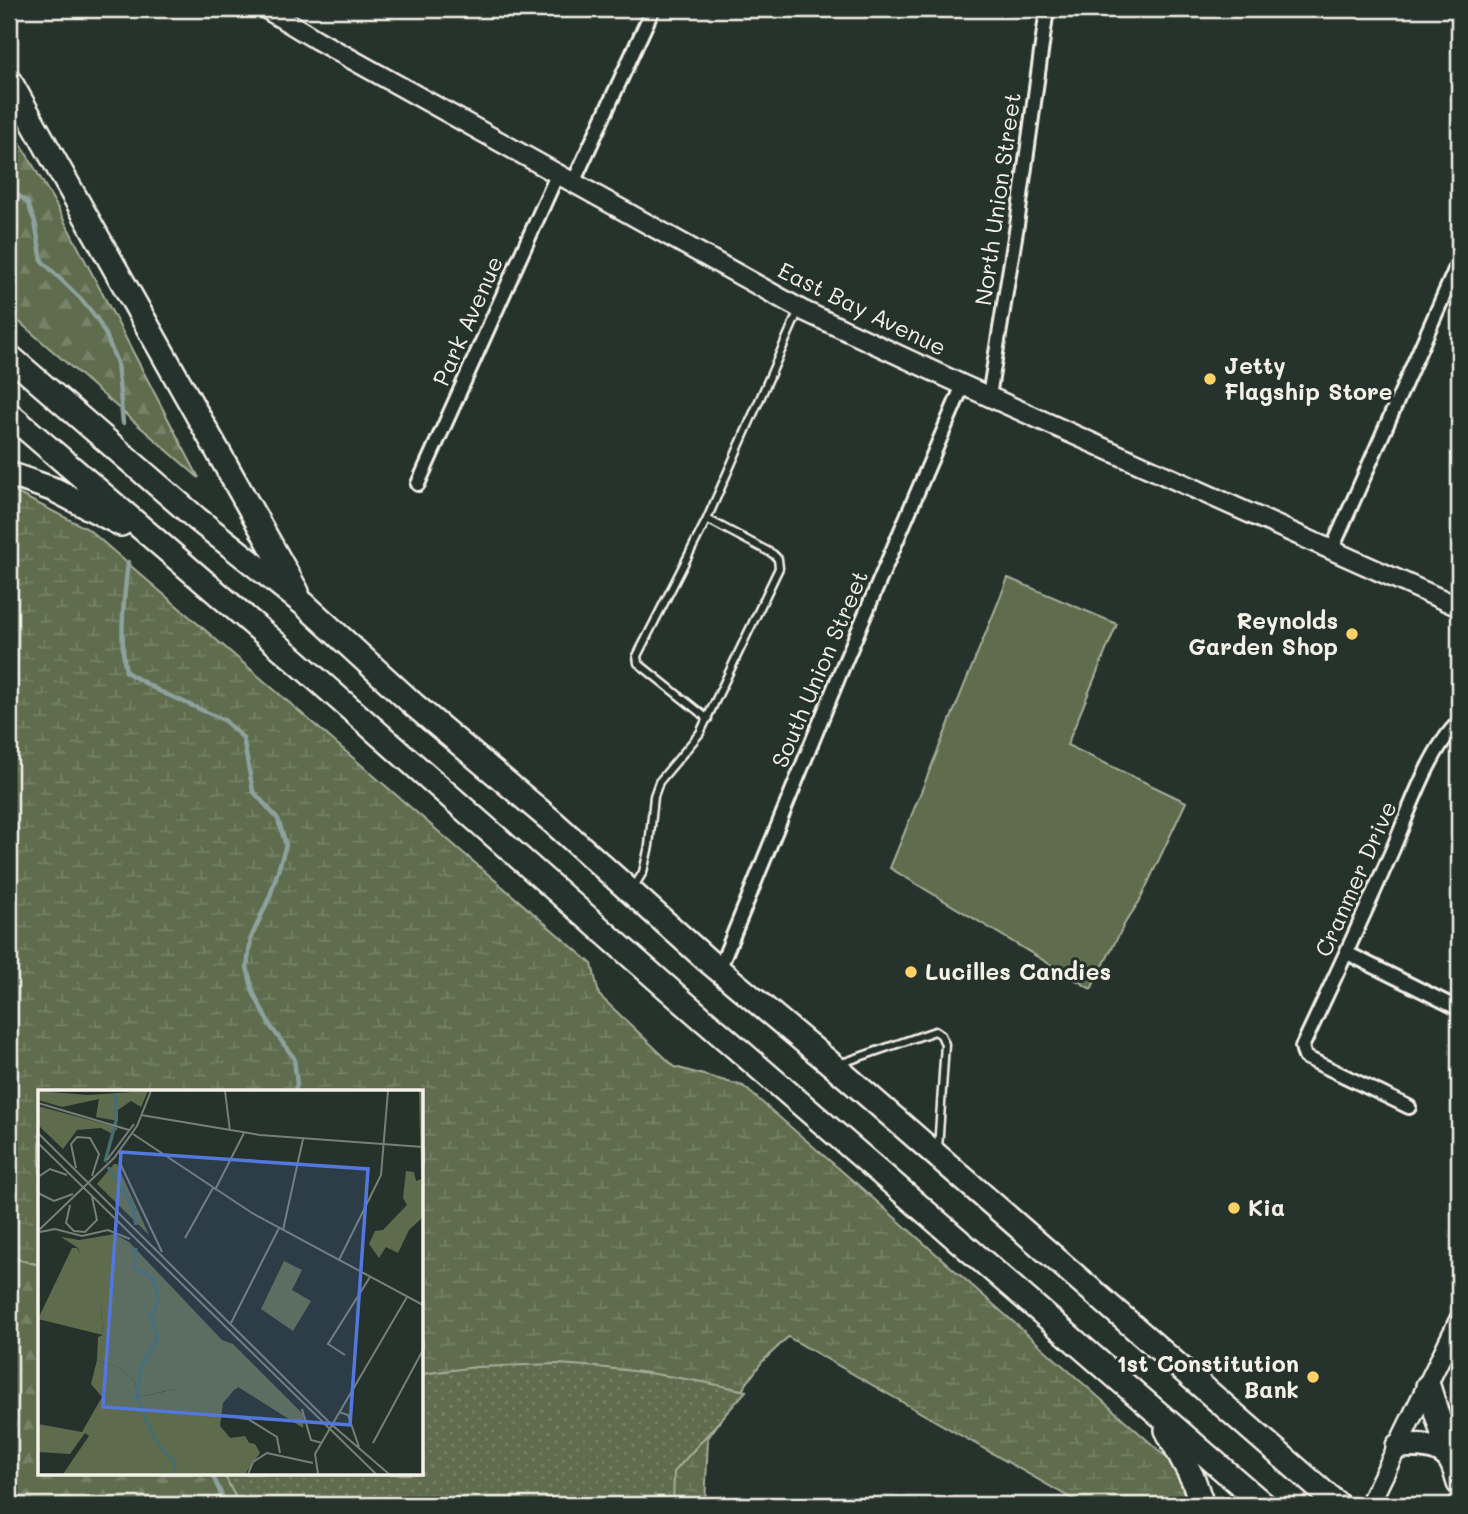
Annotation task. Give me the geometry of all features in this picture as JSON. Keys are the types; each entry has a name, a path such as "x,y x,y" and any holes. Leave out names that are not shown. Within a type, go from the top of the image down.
{"highway":[{"path":"9,80 304,604"},
{"path":"9,356 197,519 304,604 414,705 1338,1505"},
{"path":"9,414 305,668 692,1009 1264,1505"},
{"path":"9,474 55,490 160,544"},
{"path":"1428,1386 1459,1483"},
{"path":"1158,1415 1178,1447 1202,1505"},
{"path":"1398,1446 1428,1447 1451,1459"}],"street":[{"name":"East Bay Avenue","path":"266,9 329,47 799,309 1459,607"},
{"name":"Park Avenue","path":"418,484 565,179 653,9"},
{"name":"North Union Street","path":"989,396 1017,225 1047,9"},
{"path":"1332,549 1459,261"},
{"name":"South Union Street","path":"719,970 841,671 963,385"},
{"name":"Cranmer Drive","path":"1409,1107 1305,1057 1302,1047 1347,954 1421,785 1443,740 1459,722"},
{"path":"1347,954 1459,1009"},
{"path":"1369,1505 1459,1320"}],"lane":[{"path":"708,719 638,663 637,656 707,519 799,309"},
{"path":"632,892 643,872 649,846 654,796 659,782 700,733 708,719 779,568 778,559 773,554 707,519"},
{"path":"834,1066 934,1031 941,1035 945,1044 938,1158"}],"green space":[{"path":"9,124 55,203 199,478 9,313"},
{"path":"9,489 88,529 592,964 599,995 675,1067 743,1086 1188,1476 1190,1505 1083,1505 788,1337 762,1362 708,1438 705,1505 551,1505 424,1376 424,1090 38,1090 38,1264 9,1257"},
{"path":"1008,578 1117,624 1067,745 1186,802 1139,902 1125,923 1091,989 890,868"},
{"path":"9,1257 38,1264 38,1476 424,1474 551,1505 9,1505"},
{"path":"558,1364 606,1368 699,1381 746,1391 674,1472 673,1505 239,1505 225,1476 424,1476 424,1374 476,1367"}],"waterway":[{"path":"9,188 27,202 35,222 42,261 81,299 106,335 117,363 123,423"},
{"path":"128,562 123,631 126,672 159,691 224,720 243,738 253,791 278,819 286,845 270,896 251,938 247,967 253,992 271,1027 294,1058 297,1085 295,1090"},
{"path":"213,1476 226,1505"}],"place":[{"name":"Jetty Flagship Store","path":"1210,379"},
{"name":"Reynolds Garden Shop","path":"1352,634"},
{"name":"Lucilles Candies","path":"911,972"},
{"name":"Kia","path":"1234,1208"},
{"name":"1st Constitution Bank","path":"1313,1377"}]}
